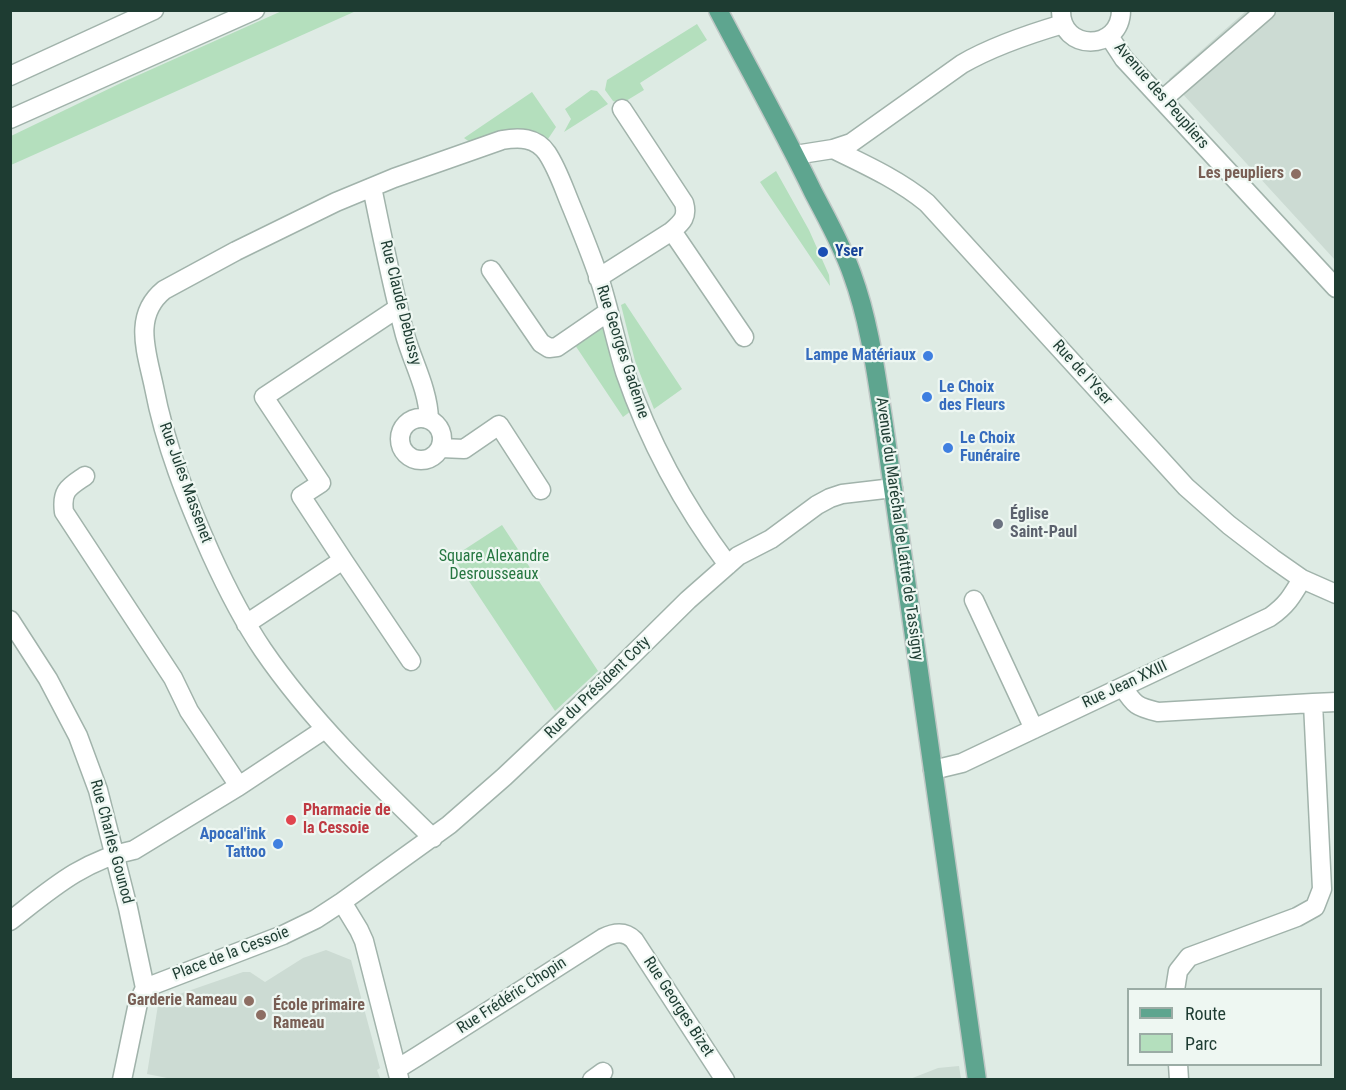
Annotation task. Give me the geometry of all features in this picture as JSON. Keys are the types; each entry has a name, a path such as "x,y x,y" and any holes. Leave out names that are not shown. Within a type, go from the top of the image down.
{"main road":[{"name":"Avenue du Maréchal de Lattre de Tassigny","path":"718,10 845,255 868,328 977,1080"}],"street":[{"path":"10,76 154,10"},
{"path":"10,119 255,10"},
{"path":"795,155 843,147 859,139 962,64 979,54 1044,29 1062,17 1074,38 1092,42 1101,40 1109,36 1119,23 1121,10"},
{"path":"1162,100 1266,10"},
{"name":"Avenue des Peupliers","path":"1109,36 1125,59 1335,288"},
{"path":"10,125 40,106"},
{"path":"598,278 672,231 680,224 686,209 622,109"},
{"name":"Rue Jules Massenet","path":"433,838 325,729 292,689 246,624 193,514 168,444 144,339 144,325 150,304 164,290 195,272 336,202 394,178 502,140 525,138"},
{"name":"Rue Georges Gadenne","path":"525,138 541,146 552,163 584,235 628,380 651,437 680,494 728,565"},
{"name":"Rue de l'Yser","path":"833,149 908,188 927,203 1186,487 1251,542 1302,579 1335,594"},
{"name":"Rue Claude Debussy","path":"372,187 398,308 428,403 429,418 442,431 441,448"},
{"path":"672,231 744,337"},
{"path":"491,270 541,343 549,348 557,347 608,312"},
{"path":"398,308 264,397 321,483 301,496 411,661"},
{"path":"429,418 415,418 406,423 400,436 401,446 406,454 425,460 434,456 441,448 464,449 499,425 541,489"},
{"path":"85,476 69,487 64,495 64,512 173,678 189,711 239,786"},
{"name":"Rue du Président Coty","path":"316,919 449,825 504,777 688,600 738,556 771,539 830,498 842,494 893,488"},
{"path":"246,624 344,560"},
{"name":"Rue Jean XXIII","path":"933,770 962,763 1270,616 1290,600 1302,579"},
{"path":"974,600 1034,729"},
{"name":"Rue Charles Gounod","path":"10,620 48,679 78,736 98,790 131,919 145,988"},
{"path":"1123,687 1130,699 1140,708 1158,712 1335,702"},
{"path":"1175,988 1178,971 1189,957 1297,917 1314,907 1322,889 1313,703"},
{"path":"10,921 75,872 115,854 134,850 239,786 325,729"},
{"path":"342,902 363,941 398,1074"},
{"name":"Place de la Cessoie","path":"145,988 316,919"},
{"name":"Rue Frédéric Chopin","path":"398,1074 418,1056 603,938 617,933 629,936"},
{"name":"Rue Georges Bizet","path":"629,936 640,949 725,1080"},
{"path":"122,1080 138,1003 145,988"}],"shaded area":[{"name":"Les peupliers","path":"1246,11 1335,11 1335,260 1169,79"},
{"name":"École primaire Rameau","path":"326,950 351,960 380,1068 377,1070 382,1079 177,1080 147,1074 158,1005 168,998 243,972 250,972 265,982 303,958"},
{"path":"959,1066 961,1079 910,1079 938,1068"}],"green space":[{"path":"284,10 356,11 11,165 11,136 123,82"},
{"path":"697,24 707,40 640,83 644,90 621,104 613,101 605,90 607,80"},
{"path":"591,90 597,91 608,104 564,132 571,119 565,109"},
{"path":"532,92 556,127 546,142 474,145 464,138"},
{"path":"776,171 809,230 829,275 830,286 760,182"},
{"path":"625,303 682,389 654,409 635,361 621,305"},
{"path":"603,325 631,411 623,417 575,345"},
{"name":"Square Alexandre Desrousseaux","path":"502,525 598,671 555,711 453,557"}],"place":[{"name":"Les peupliers","path":"1296,174"},
{"name":"Yser","path":"823,252"},
{"name":"Lampe Matériaux","path":"928,356"},
{"name":"Le Choix des Fleurs","path":"927,397"},
{"name":"Le Choix Funéraire","path":"948,448"},
{"name":"Église Saint-Paul","path":"998,524"},
{"name":"Pharmacie de la Cessoie","path":"291,820"},
{"name":"Apocal'ink Tattoo","path":"278,844"},
{"name":"Garderie Rameau","path":"249,1001"},
{"name":"École primaire Rameau","path":"261,1015"}]}
